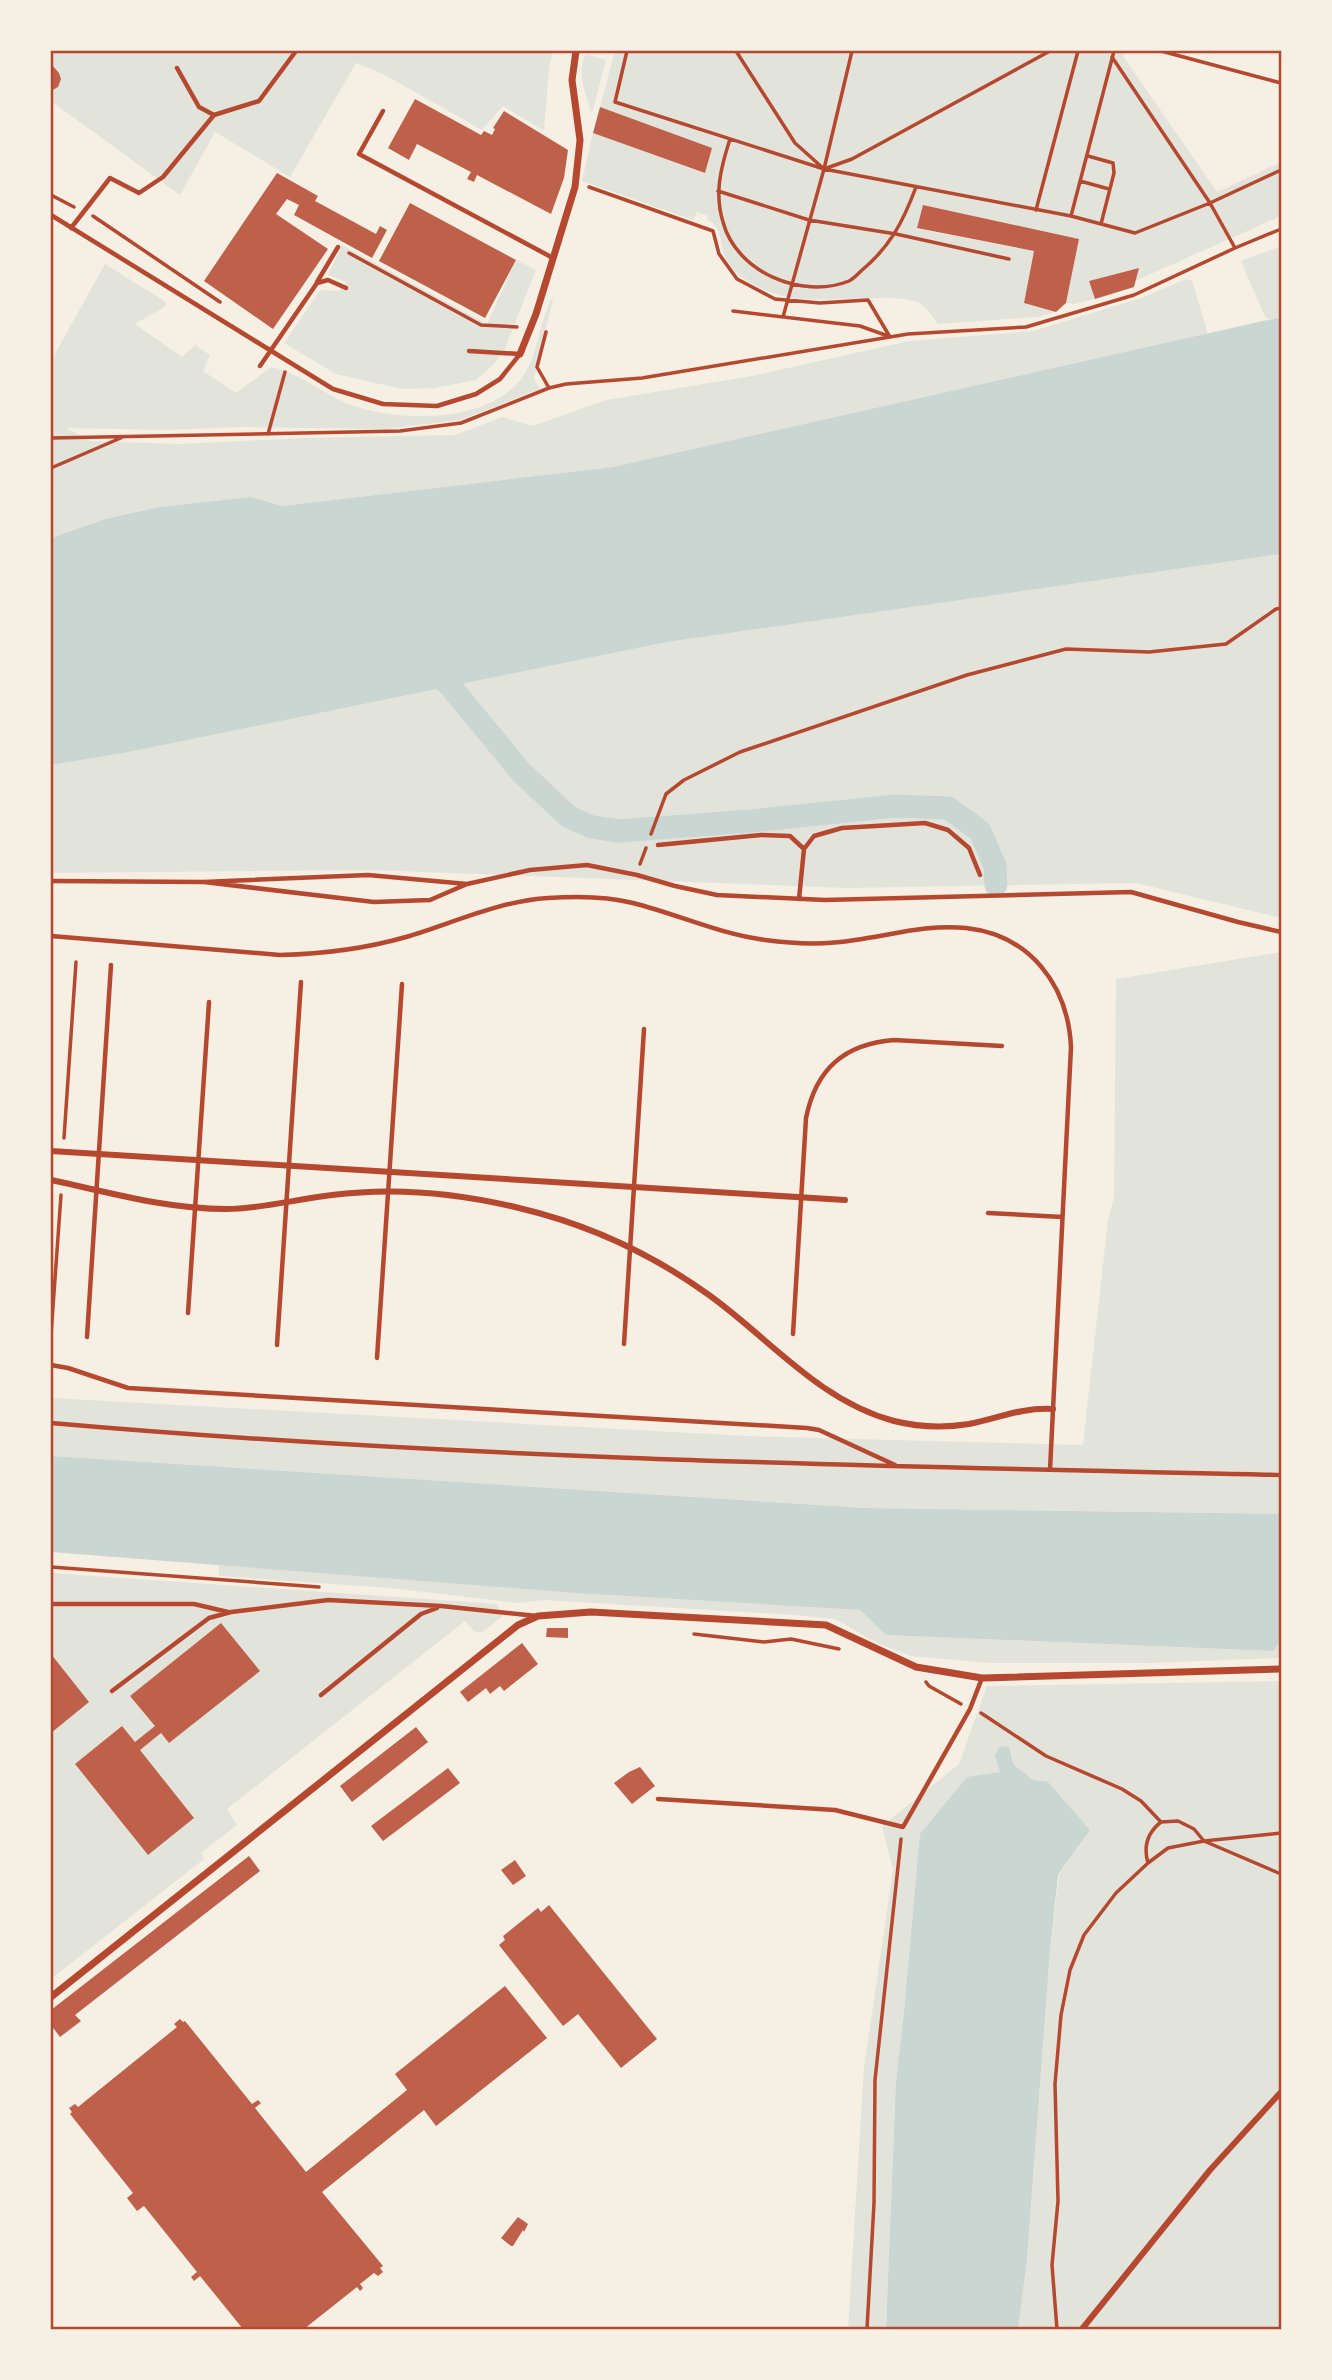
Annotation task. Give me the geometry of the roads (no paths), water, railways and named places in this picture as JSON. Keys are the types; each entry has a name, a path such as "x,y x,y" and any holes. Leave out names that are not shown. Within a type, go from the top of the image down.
{"street":[{"path":"520,354 536,314 575,187 580,140 572,80 576,51"},
{"path":"51,1151 845,1200"},
{"path":"51,1180 195,1208 229,1209 334,1195 388,1193 434,1193 520,1208 558,1219 630,1248 669,1269 710,1296 832,1394 879,1416 914,1425 951,1426 1020,1410 1053,1409"},
{"path":"51,1997 518,1625 538,1616 591,1612 826,1625 916,1667 982,1678 1281,1669"},
{"path":"1082,2329 1210,2171 1281,2092"}],"lane":[{"path":"71,228 110,178 139,193 163,177 214,115 259,101 296,51"},
{"path":"177,68 199,107 214,115"},
{"path":"383,111 359,154 553,258"},
{"path":"51,215 333,389 383,404 437,406 476,394 500,379 520,354 469,351"},
{"path":"260,366 317,283 338,247"},
{"path":"317,283 328,280 346,288"},
{"path":"799,899 804,849 814,836 842,828 925,823 948,830 969,848 980,875"},
{"path":"659,845 761,835 790,836 804,849"},
{"path":"204,882 374,902 430,900 467,884 530,870 587,865 717,895 799,899 1131,892 1281,932"},
{"path":"51,881 204,882 368,875 467,884"},
{"path":"51,936 280,955 311,954 374,945 518,902 574,897 631,902 728,933 785,942 852,941 950,927 982,931 1013,943 1039,963 1051,978 1066,1011 1071,1047 1050,1470"},
{"path":"87,1337 111,965"},
{"path":"277,1345 300,982"},
{"path":"377,1357 402,984"},
{"path":"188,1313 209,1002"},
{"path":"624,1344 644,1029"},
{"path":"793,1334 806,1118 809,1103 823,1075 846,1053 869,1043 894,1040 1002,1046"},
{"path":"988,1213 1062,1217"},
{"path":"51,1365 128,1388 807,1428 819,1430 899,1466"},
{"path":"51,1423 152,1432 562,1456 1281,1475"},
{"path":"112,1691 209,1618 231,1612 328,1600 442,1606 538,1616"},
{"path":"51,1604 194,1604 231,1612"},
{"path":"321,1695 421,1614 442,1606"},
{"path":"658,1799 835,1810 902,1827 970,1709 982,1678"}],"waterway":[{"path":"429,665 451,687 521,772 569,817 592,827 619,831 896,806 948,808 980,831 995,866 996,885"}]}
